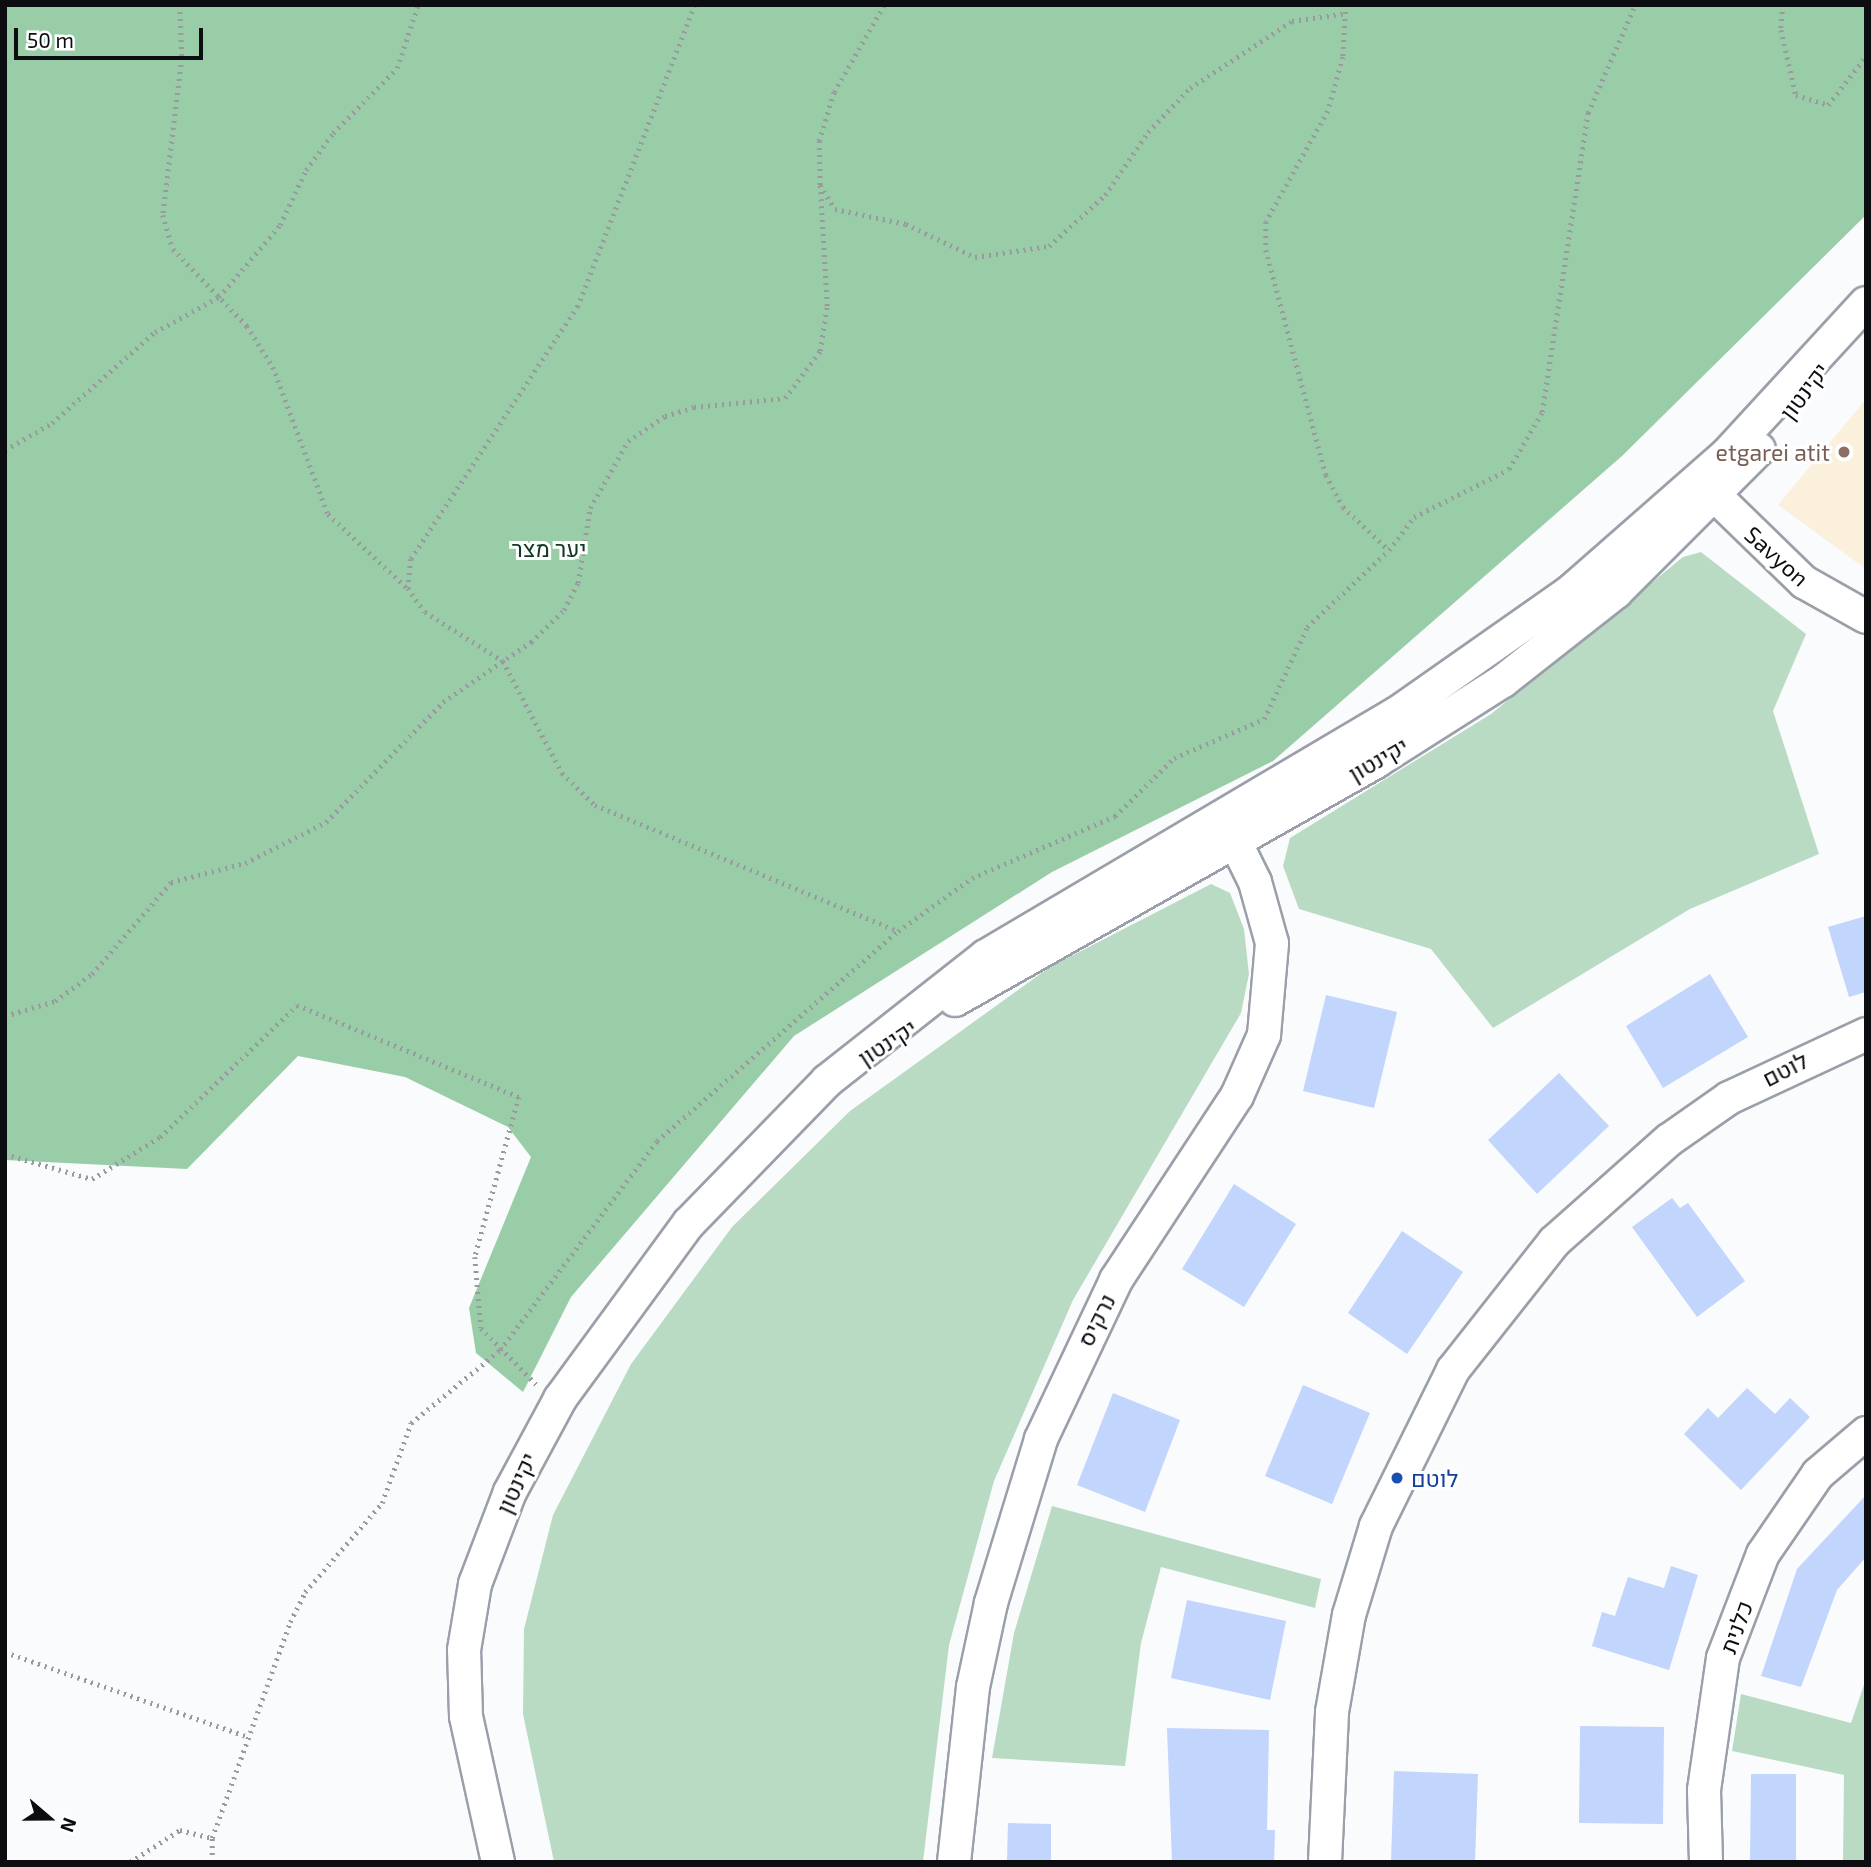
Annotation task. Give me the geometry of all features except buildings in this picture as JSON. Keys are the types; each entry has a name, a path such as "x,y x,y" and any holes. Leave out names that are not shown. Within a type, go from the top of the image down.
{"street":[{"name":"יקינטון","path":"498,1862 466,1716 466,1628 490,1540 560,1399 663,1255 801,1105 915,1023 1228,828 1503,681 1616,592 1707,489 1798,401 1866,303"},
{"name":"Savyon","path":"1707,489 1804,582 1866,617"},
{"name":"נרקיס","path":"954,1862 981,1651 1041,1439 1116,1280 1237,1096 1264,1035 1272,943 1255,881 1228,828"},
{"name":"לוטם","path":"1325,1862 1332,1712 1349,1615 1381,1515 1453,1370 1554,1241 1640,1163 1729,1098 1866,1034"},
{"name":"כלנית","path":"1706,1862 1704,1790 1723,1658 1763,1554 1818,1474 1866,1433"}],"path":[{"path":"180,5 181,58 163,215 173,249 219,297 273,367 328,514 408,588 425,612 503,661 562,773 595,805 898,930"},
{"path":"5,450 52,424 155,332 219,297 280,226 306,170 333,133 397,68 418,5"},
{"path":"408,588 411,559 578,306 695,5"},
{"path":"5,1016 55,1001 92,974 171,882 245,863 326,822 443,702 503,661 564,610 578,583 590,508 628,442 665,416 694,407 785,398 815,362 827,306 819,141 834,92 884,5"},
{"path":"1346,5 1347,13 1328,111 1266,222 1266,250 1326,475 1343,507 1389,550"},
{"path":"212,1862 212,1838 305,1592 382,1503 411,1423 500,1350 657,1141 898,930 972,878 1115,816 1174,758 1264,719 1307,627 1389,550 1414,517 1508,469 1542,412 1588,113 1635,5"},
{"path":"1783,5 1781,30 1796,95 1828,105 1866,56"},
{"path":"820,185 835,209 906,224 975,257 1049,246 1105,195 1148,132 1190,88 1292,21 1347,13"},
{"path":"5,1154 92,1179 160,1137 297,1005 519,1097 475,1257 481,1328 524,1377 560,1399"},
{"path":"5,1652 249,1737"},
{"path":"130,1862 180,1830 212,1838"}],"shaded area":[{"name":"etgarei atit","path":"1866,399 1866,569 1778,505"}],"green space":[{"name":"יער מצר","path":"5,5 1866,5 1866,215 1622,456 1273,761 1052,872 794,1036 571,1297 523,1392 476,1353 469,1308 531,1157 508,1127 405,1077 298,1056 187,1169 5,1160"},
{"path":"1701,552 1806,634 1773,711 1819,854 1690,909 1493,1028 1431,949 1299,909 1283,866 1290,838 1491,714 1683,557"},
{"path":"1211,884 1230,893 1244,929 1249,974 1241,1013 1073,1300 994,1481 949,1645 923,1862 554,1862 523,1714 524,1629 553,1515 631,1364 732,1227 850,1111 1050,967"},
{"path":"1052,1506 1321,1579 1315,1608 1161,1567 1141,1643 1125,1766 992,1758 1014,1633"},
{"path":"1866,1679 1866,1862 1843,1862 1844,1775 1732,1751 1741,1694 1851,1723"}],"place":[{"name":"etgarei atit","path":"1844,452"},
{"name":"לוטם","path":"1397,1478"}]}
